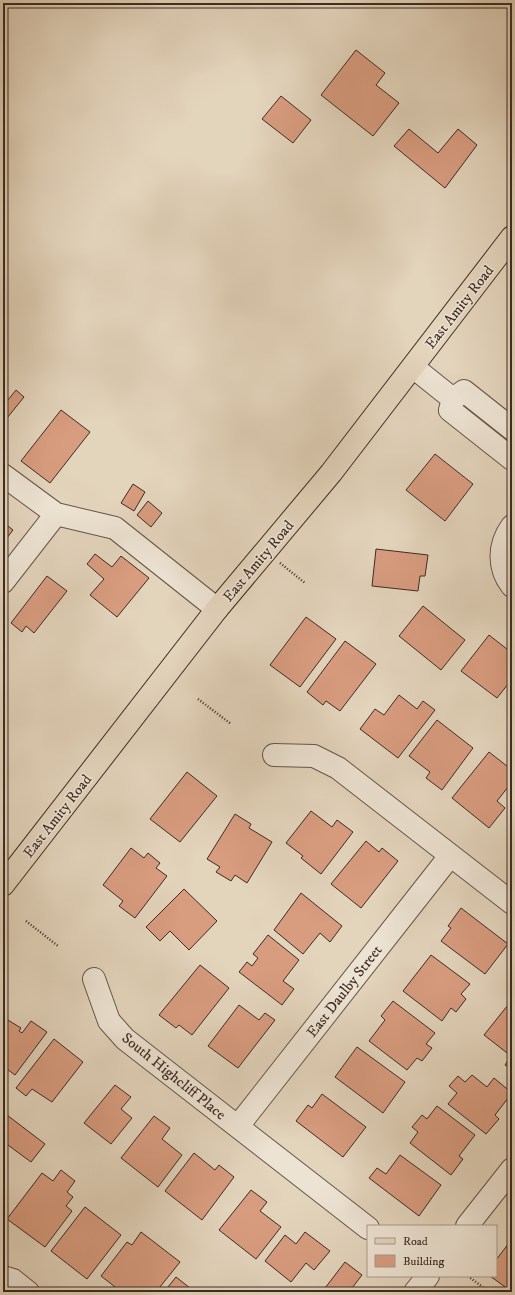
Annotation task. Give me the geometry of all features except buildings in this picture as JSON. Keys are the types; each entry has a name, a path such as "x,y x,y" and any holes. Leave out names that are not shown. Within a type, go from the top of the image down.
{"main road":[{"name":"East Amity Road","path":"3,885 218,609 266,552 413,366 512,237"}],"street":[{"path":"413,366 454,399"},
{"path":"512,429 464,391 454,399 450,410 512,459"},
{"path":"3,475 56,514 115,528 218,609"},
{"path":"3,582 56,514"},
{"path":"512,526 502,546 501,564 507,580 512,586"},
{"path":"274,756 314,756 338,768 512,903"},
{"name":"East Daulby Street","path":"238,1126 450,856"},
{"name":"South Highcliff Place","path":"94,979 109,1021 125,1039 367,1227"},
{"path":"468,1225 512,1169"},
{"path":"3,1277 13,1280 28,1292"},
{"path":"416,1292 427,1277"}],"path":[{"path":"266,552 305,583"},
{"path":"198,699 231,724"},
{"path":"26,921 58,946"},
{"path":"469,1277 489,1292"}]}
